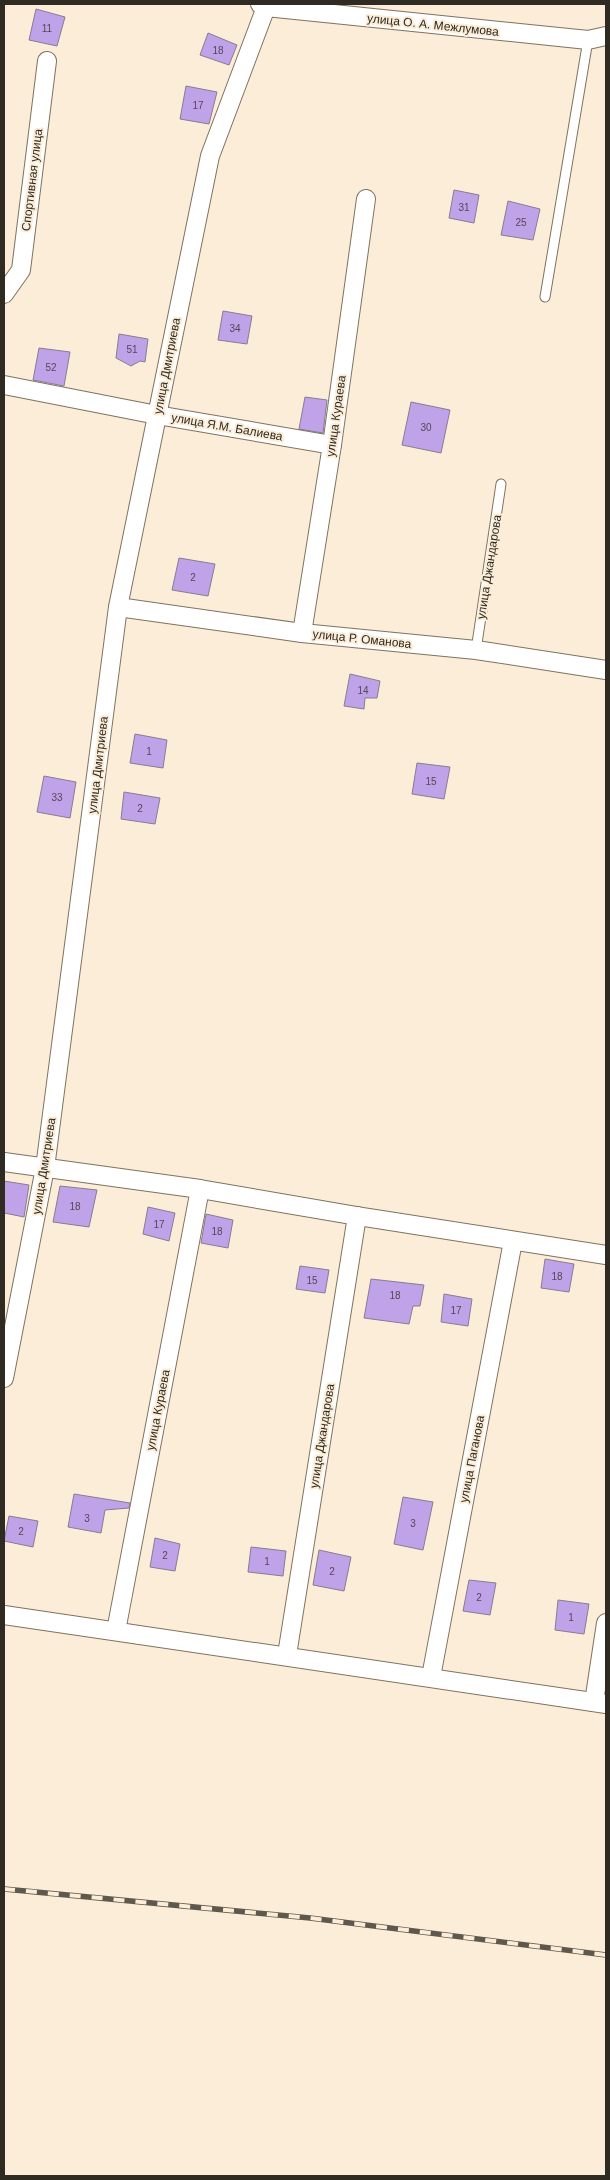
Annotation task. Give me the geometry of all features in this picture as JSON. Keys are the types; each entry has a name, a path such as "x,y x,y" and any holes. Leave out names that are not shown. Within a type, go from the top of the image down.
{"street":[{"name":"улица О. А. Межлумова","path":"263,6 588,40 606,36"},
{"name":"улица Дмитриева","path":"4,1378 45,1168 118,607 210,156 263,6"},
{"name":"Спортивная улица","path":"4,294 21,270 47,61"},
{"name":"улица Кураева","path":"302,633 332,446 366,199"},
{"name":"улица Я.М. Балиева","path":"4,385 157,415 332,446"},
{"name":"улица Р. Оманова","path":"118,607 302,633 476,650 606,670"},
{"path":"4,1162 200,1189 606,1255"},
{"name":"улица Кураева","path":"116,1631 200,1189"},
{"name":"улица Джандарова","path":"287,1655 357,1216"},
{"name":"улица Паганова","path":"431,1677 513,1241"},
{"path":"4,1615 287,1655 600,1703 606,1623"}],"lane":[{"path":"546,297 588,40"},
{"name":"улица Джандарова","path":"476,650 501,484"}],"building":[{"path":"36,9 65,17 57,46 29,40"},
{"path":"208,33 237,45 229,65 200,55"},
{"path":"186,86 217,92 209,124 180,119"},
{"path":"454,190 479,195 474,223 449,218"},
{"path":"508,201 540,209 533,240 501,235"},
{"path":"223,311 252,316 247,344 218,340"},
{"path":"119,334 148,339 145,362 140,361 131,366 116,358"},
{"path":"39,348 70,352 64,386 33,380"},
{"path":"305,397 327,400 323,433 299,429"},
{"path":"411,402 450,410 441,453 402,445"},
{"path":"179,558 215,564 208,596 172,590"},
{"path":"350,674 380,681 377,698 365,698 364,709 344,706"},
{"path":"135,734 167,740 163,768 130,763"},
{"path":"417,763 450,767 444,799 412,794"},
{"path":"44,776 76,782 70,818 37,812"},
{"path":"124,792 160,798 155,824 121,819"},
{"path":"4,1181 29,1185 24,1217 4,1213"},
{"path":"60,1186 97,1190 89,1227 53,1222"},
{"path":"148,1207 175,1213 169,1241 143,1234"},
{"path":"206,1214 233,1220 228,1248 201,1243"},
{"path":"545,1259 574,1264 569,1292 541,1288"},
{"path":"300,1266 329,1270 325,1293 296,1289"},
{"path":"371,1279 424,1285 420,1306 413,1306 409,1324 364,1318"},
{"path":"444,1294 472,1299 468,1326 441,1322"},
{"path":"74,1494 130,1503 129,1508 105,1510 101,1533 68,1527"},
{"path":"403,1497 433,1502 423,1550 394,1544"},
{"path":"9,1516 38,1521 33,1547 4,1541"},
{"path":"155,1538 180,1544 175,1571 150,1567"},
{"path":"251,1547 286,1551 283,1576 248,1572"},
{"path":"319,1550 351,1557 344,1591 313,1585"},
{"path":"469,1580 496,1583 490,1615 463,1611"},
{"path":"558,1600 589,1604 584,1634 555,1630"}],"railway":[{"path":"4,1889 310,1918 606,1955"}]}
